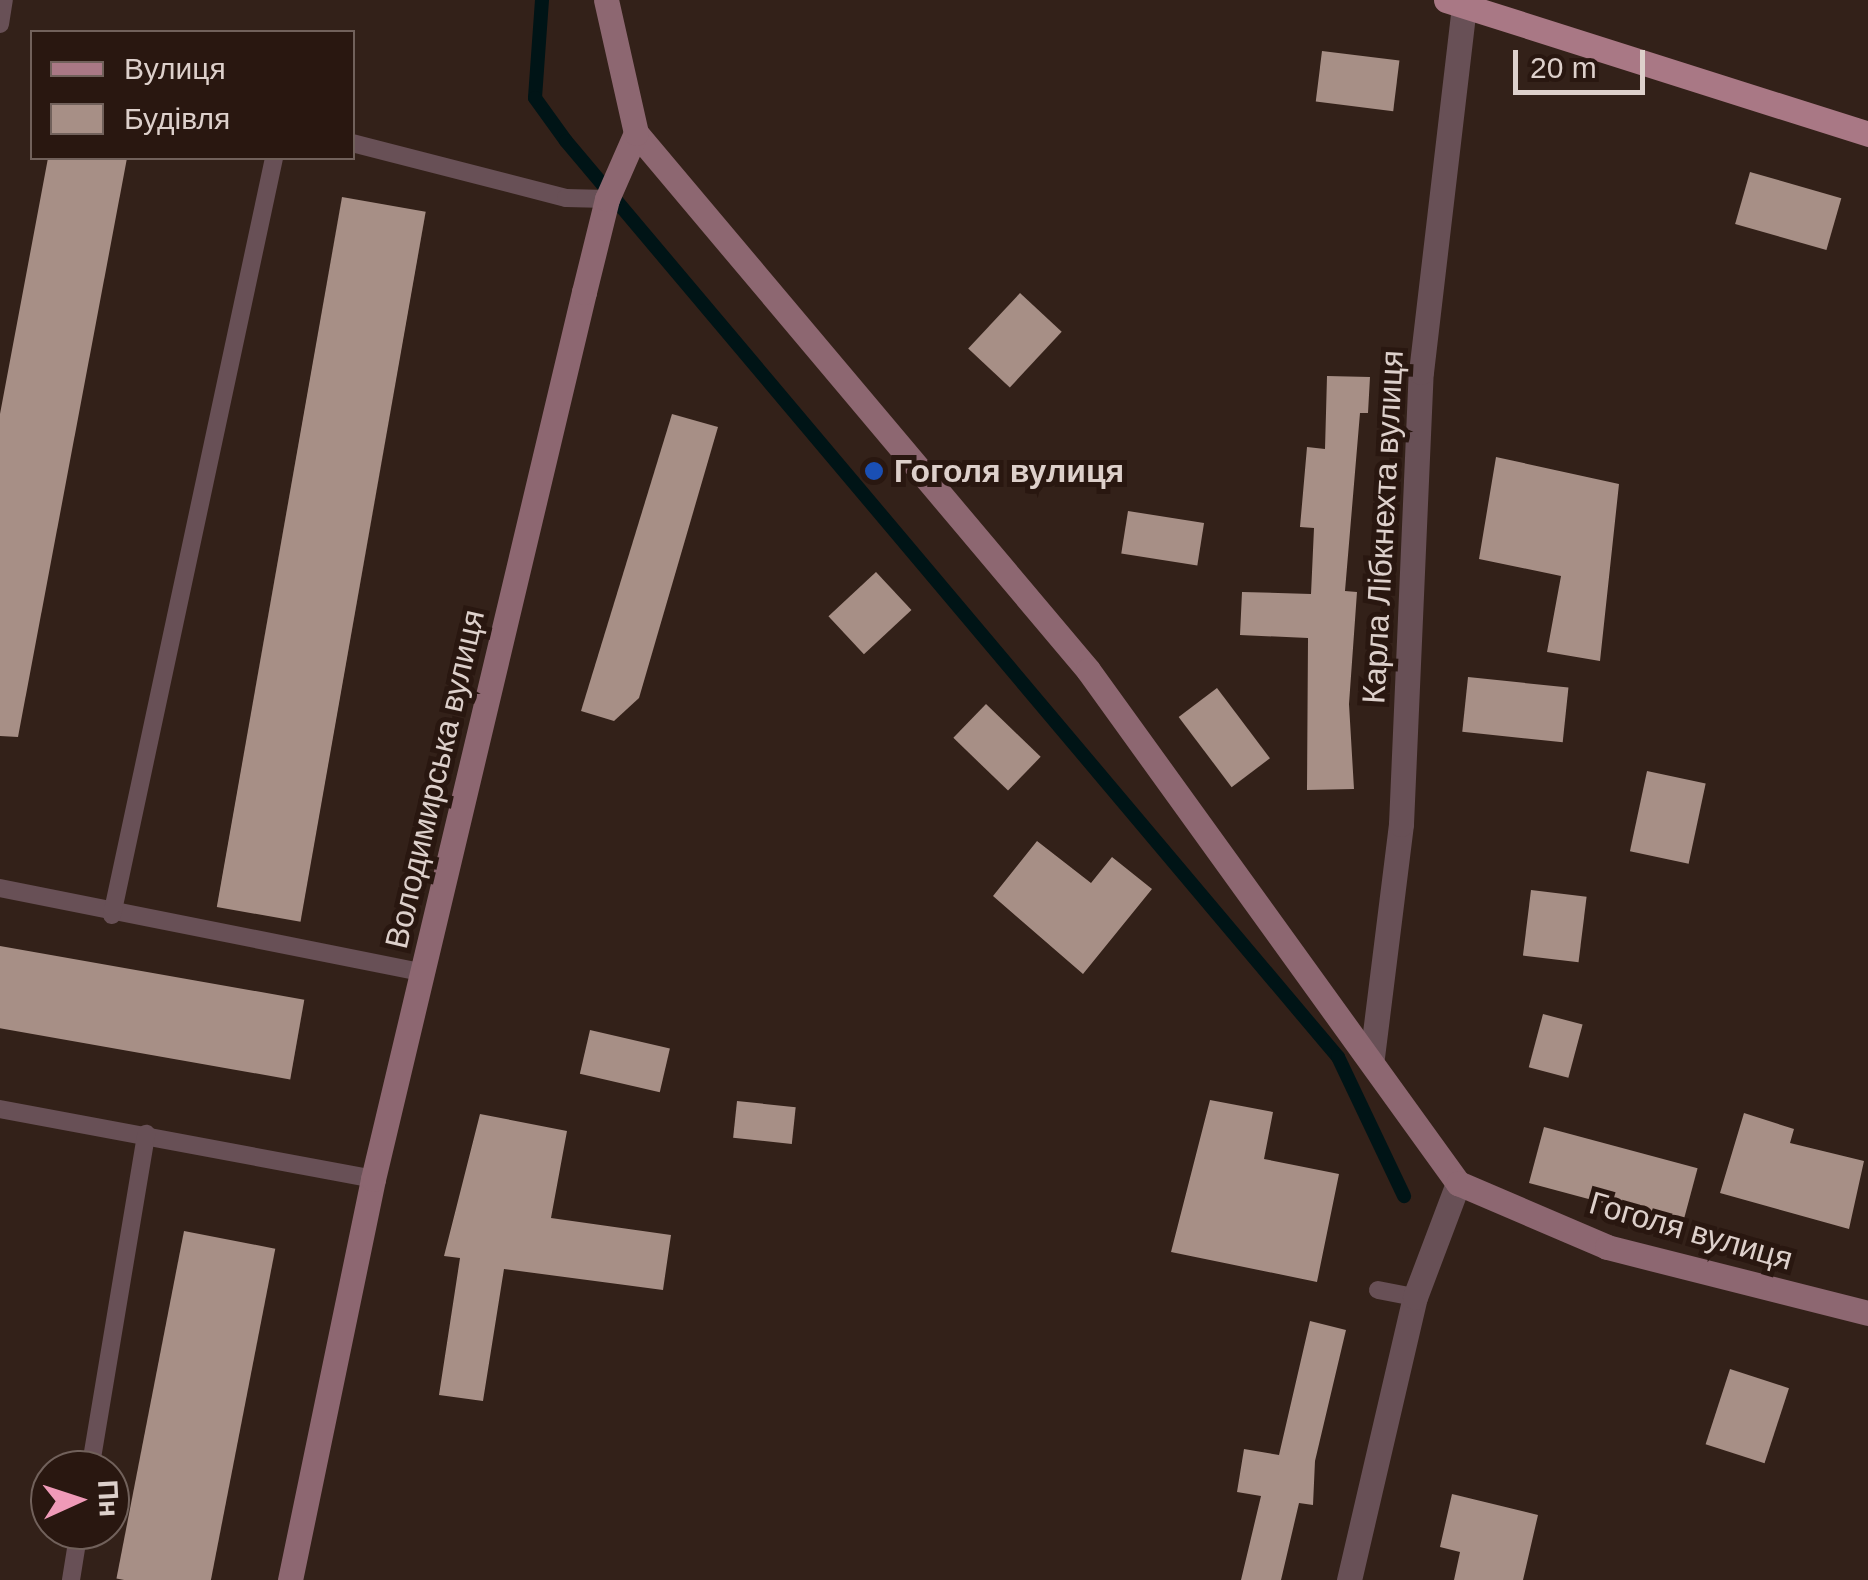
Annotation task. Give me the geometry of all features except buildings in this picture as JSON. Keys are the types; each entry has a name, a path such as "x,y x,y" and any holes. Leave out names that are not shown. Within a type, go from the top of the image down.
{"main road":[{"path":"606,0 636,132 1088,670 1372,1057 1458,1183"},
{"path":"1459,2 1868,134"},
{"name":"Володимирська вулиця","path":"290,1580 373,1179 422,972 607,198 636,132"},
{"name":"Гоголя вулиця","path":"1458,1183 1607,1246 1868,1312"}],"street":[{"name":"Карла Лібкнехта вулиця","path":"1372,1057 1401,824 1422,372 1459,2"},
{"path":"1350,1580 1415,1297 1458,1183"}],"lane":[{"path":"0,24 4,0"},
{"path":"355,144 566,198 607,198"},
{"path":"112,914 274,160"},
{"path":"0,888 112,914 422,972"},
{"path":"0,1108 373,1179"},
{"path":"93,1450 146,1134"},
{"path":"1378,1290 1415,1297"},
{"path":"71,1580 76,1550"}],"waterway":[{"path":"542,0 535,98 566,141 1338,1057 1404,1196"}],"place":[{"name":"Гоголя вулиця","path":"874,471"}]}
